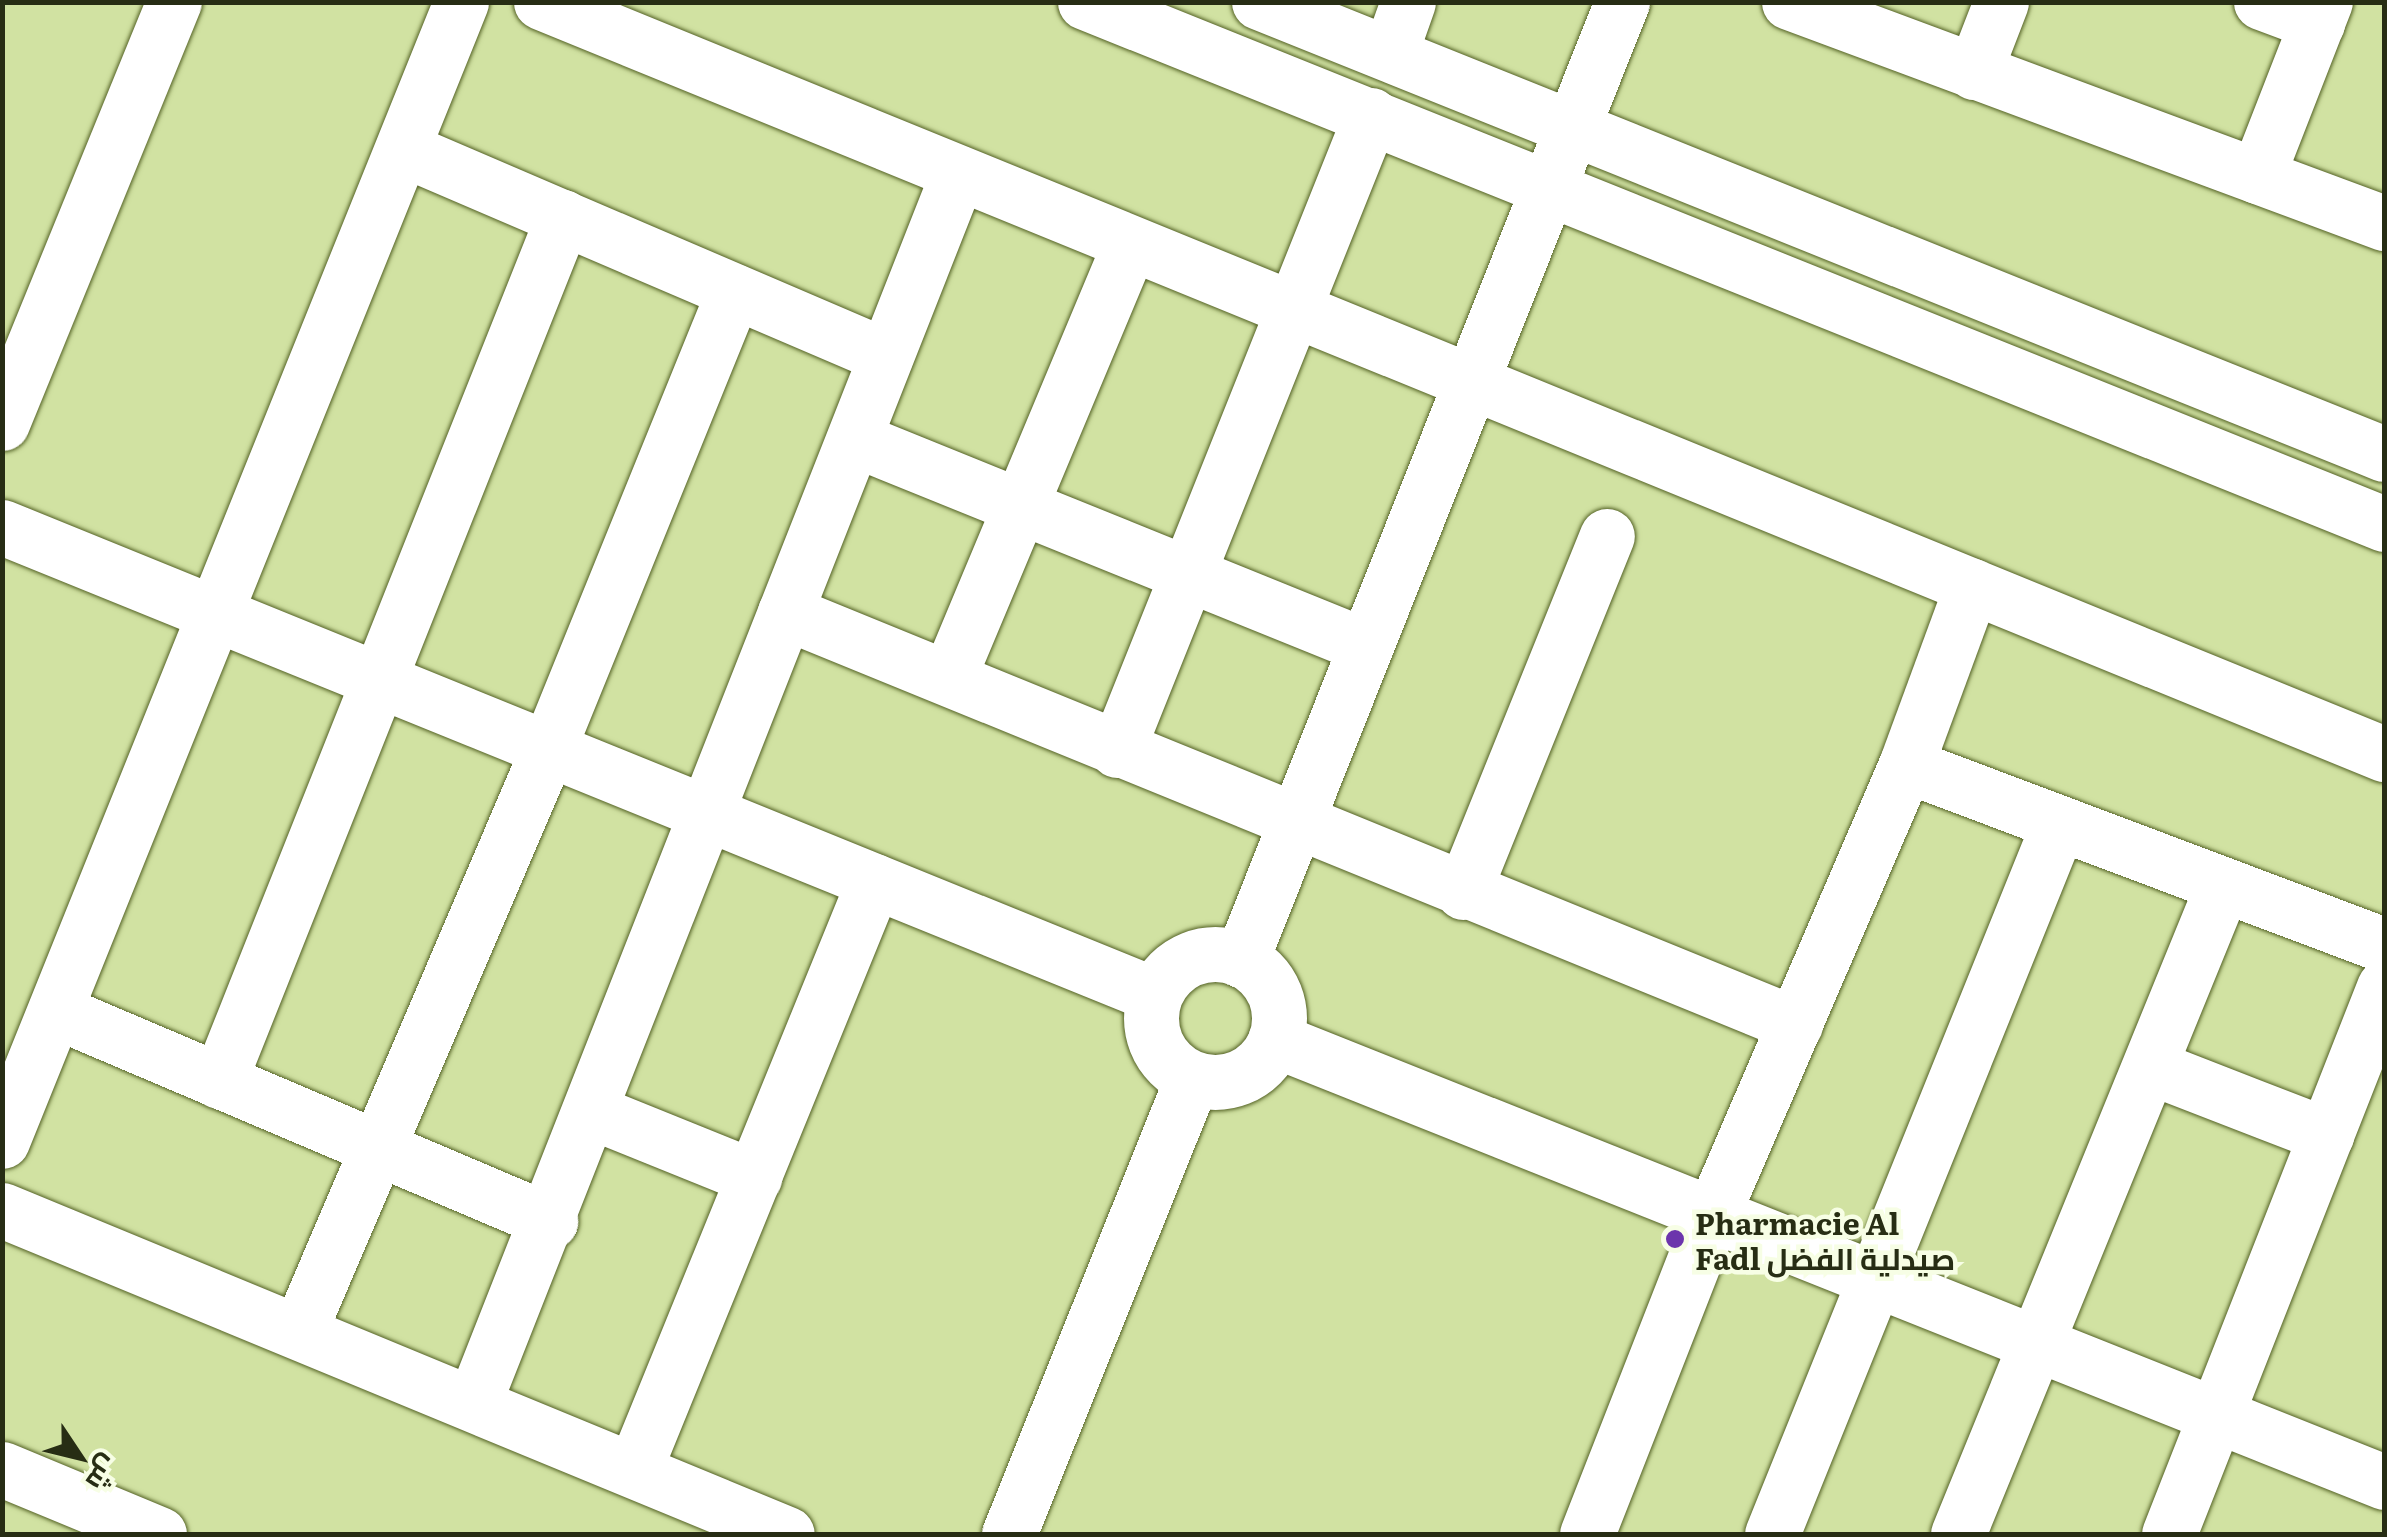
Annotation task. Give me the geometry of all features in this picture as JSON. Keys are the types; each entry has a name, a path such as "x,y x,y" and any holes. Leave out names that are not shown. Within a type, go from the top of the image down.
{"street":[{"path":"2,423 174,2"},
{"path":"2,1141 58,1012 462,2"},
{"path":"541,2 2384,754"},
{"path":"1086,2 1551,185 2384,524"},
{"path":"1259,2 2384,454"},
{"path":"1390,53 1408,2"},
{"path":"1241,960 1622,2"},
{"path":"1974,72 2001,2"},
{"path":"2257,176 2320,13 2261,2"},
{"path":"1805,5 2384,224"},
{"path":"1117,750 1372,115"},
{"path":"403,149 886,356"},
{"path":"474,1402 550,1221 958,173"},
{"path":"219,1081 562,218"},
{"path":"949,676 1016,507 1130,242"},
{"path":"300,1328 548,749 734,290"},
{"path":"854,439 1186,578 1366,646"},
{"path":"2,527 1155,994"},
{"path":"1463,892 1608,536"},
{"path":"1587,1534 1713,1213 1906,765 1972,586"},
{"path":"785,612 949,676 1295,824 1796,1024"},
{"path":"1906,765 2384,946"},
{"path":"1772,1534 2059,823"},
{"path":"634,1470 874,881"},
{"path":"1958,1534 2039,1344 2223,885"},
{"path":"1191,959 1241,960 1274,993 1275,1040 1241,1077 1192,1079 1156,1044 1155,994 1191,959"},
{"path":"2168,1534 2384,988"},
{"path":"58,1012 550,1221"},
{"path":"1275,1040 1876,1276 2384,1482"},
{"path":"2150,1067 2326,1135"},
{"path":"1009,1534 1192,1079"},
{"path":"592,1112 754,1176"},
{"path":"2,1210 300,1328 787,1534"},
{"path":"2,1470 159,1534"}],"place":[{"name":"Pharmacie Al Fadl صيدلية الفضل","path":"1675,1239"}]}
